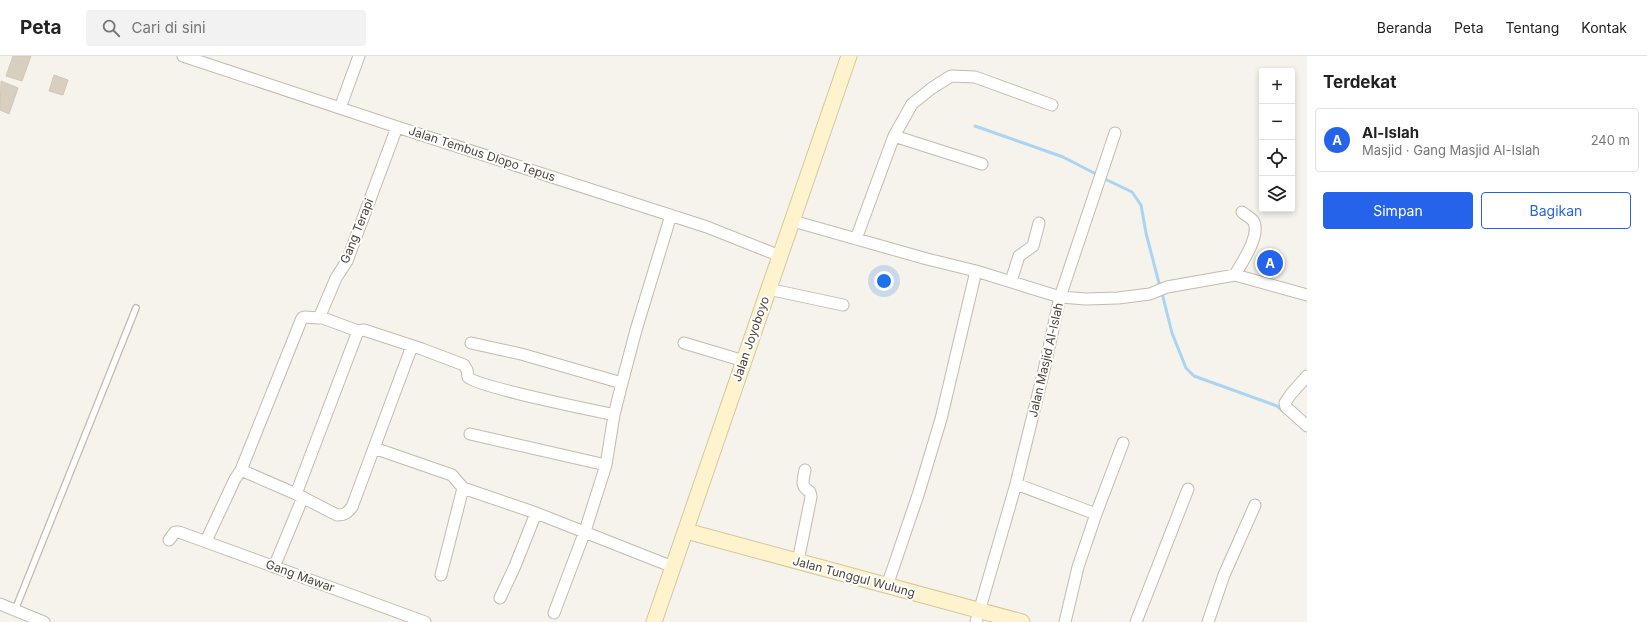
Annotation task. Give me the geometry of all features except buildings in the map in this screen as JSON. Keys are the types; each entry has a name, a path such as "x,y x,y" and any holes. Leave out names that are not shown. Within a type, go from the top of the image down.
{"main road":[{"name":"Jalan Joyoboyo","path":"654,622 849,56"},
{"name":"Jalan Tunggul Wulung","path":"686,531 887,586 978,616 1022,622"}],"street":[{"name":"Jalan Tembus Dlopo Tepus","path":"183,56 707,227 780,256"},
{"path":"340,108 358,56"},
{"path":"856,239 894,136 912,104 932,88 950,76 975,77 1052,104"},
{"name":"Gang Terapi","path":"320,316 336,278 350,254 397,127"},
{"path":"1115,133 1060,297 1086,299 1118,298 1150,294 1167,287 1235,275 1307,296"},
{"path":"894,136 982,164"},
{"path":"1235,275 1254,240 1256,229 1253,220 1242,212"},
{"path":"554,613 585,531 606,465 614,415 622,383 636,330 671,215"},
{"name":"Jalan Masjid Al-Islah","path":"793,220 856,239 1012,281 1060,297 1016,484 978,616"},
{"path":"1012,281 1018,256 1033,246 1039,223"},
{"path":"887,586 919,492 941,419 976,271"},
{"path":"768,289 843,305"},
{"path":"206,541 241,470 302,318 305,316 316,319 320,316 358,331 364,330 464,365 467,370 468,377 472,380 496,388 614,415"},
{"path":"274,567 358,331"},
{"path":"471,342 521,354 622,383"},
{"path":"684,343 744,362"},
{"path":"241,470 299,495 337,514 344,515 348,513 352,507 412,346"},
{"path":"1307,376 1285,403 1286,407 1307,426"},
{"path":"470,434 606,465"},
{"path":"1065,622 1078,567 1123,443"},
{"path":"374,448 452,475 463,488 585,531 673,567"},
{"path":"798,561 811,497 810,492 804,488 803,485 805,470"},
{"path":"1016,484 1096,514"},
{"path":"441,575 463,488"},
{"path":"1136,622 1188,489"},
{"path":"1208,622 1224,575 1255,505"},
{"path":"500,598 515,566 536,513"},
{"name":"Gang Mawar","path":"172,536 179,532 206,541 425,622"},
{"path":"0,604 44,622"}],"lane":[{"path":"15,610 136,308"}],"waterway":[{"path":"975,126 1063,157 1098,175"},
{"path":"1103,178 1132,192 1141,205 1146,233 1160,287"},
{"path":"1162,293 1172,333 1186,368 1194,376 1277,406 1284,412"}],"place":[{"name":"Al-Islah","path":"1270,263"}]}
